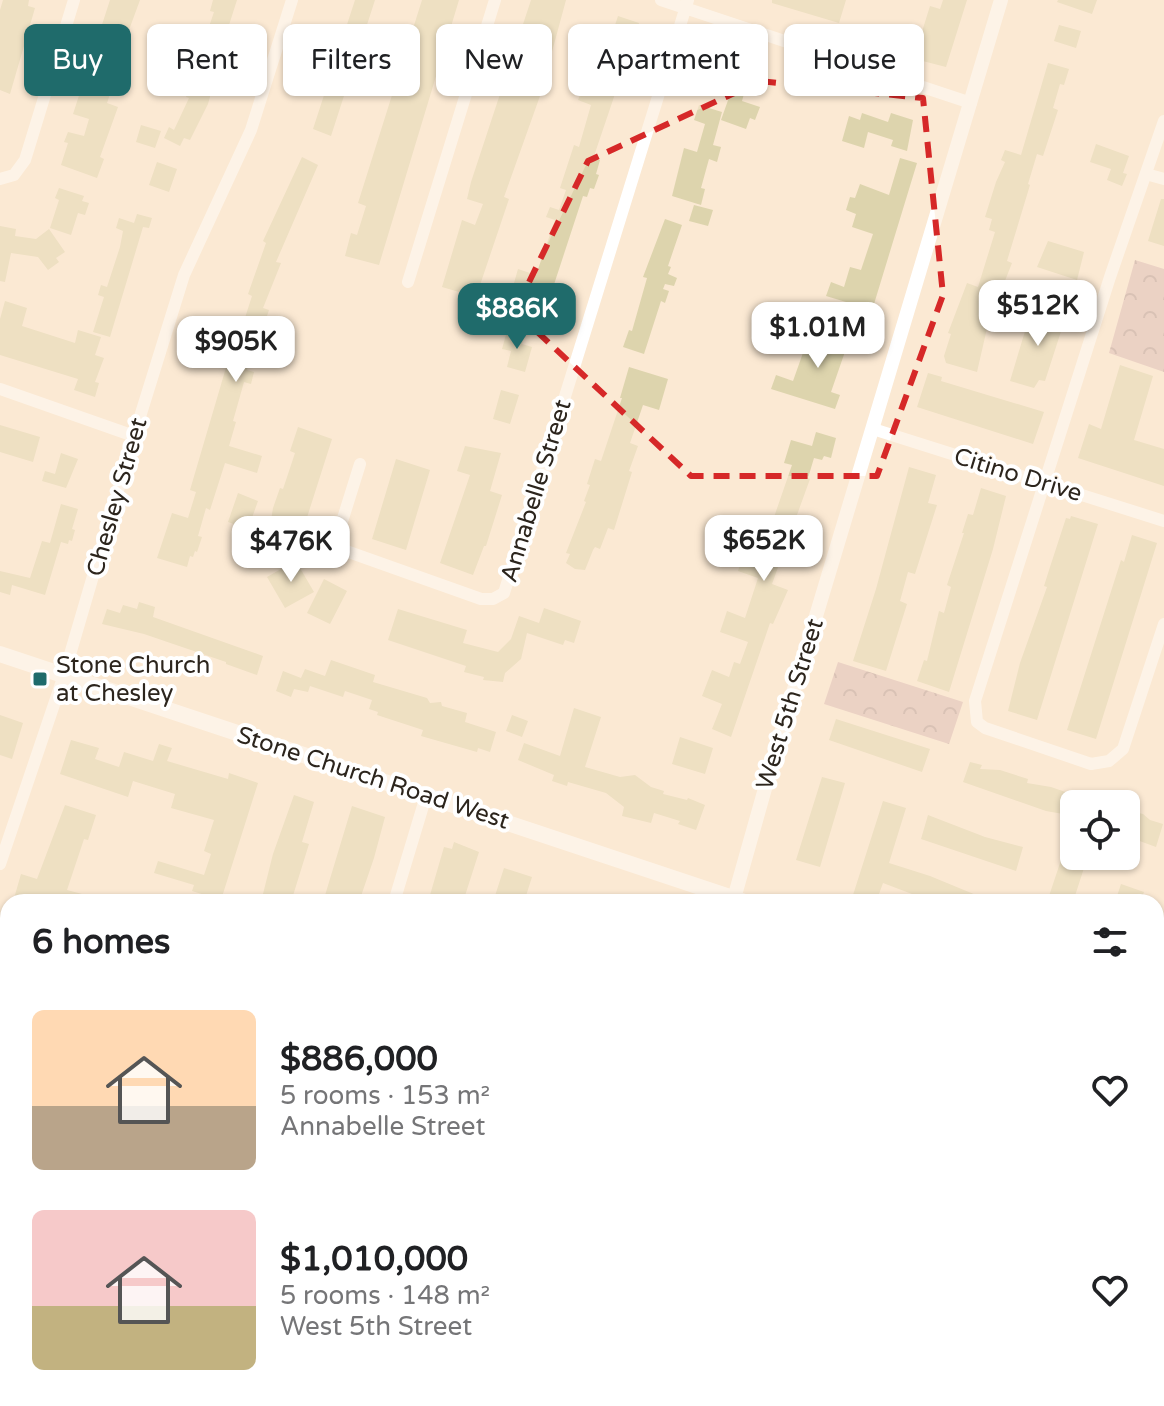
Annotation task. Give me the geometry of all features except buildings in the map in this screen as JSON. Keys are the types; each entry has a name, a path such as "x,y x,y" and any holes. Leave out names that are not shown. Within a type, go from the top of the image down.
{"main road":[{"name":"Stone Church Road West","path":"0,654 716,894"}],"street":[{"path":"0,179 14,175 25,160 74,0"},
{"name":"Chesley Street","path":"0,864 64,675 184,275 251,130 292,0"},
{"path":"408,282 495,0"},
{"path":"661,0 686,4 971,103"},
{"name":"West 5th Street","path":"739,894 1001,0"},
{"name":"Annabelle Street","path":"360,464 340,528 340,543 346,551 481,599 493,599 504,593 686,4"},
{"path":"1164,121 975,701 977,722 985,728 1091,764 1109,761 1123,749 1164,624"},
{"path":"1146,174 1164,179"},
{"path":"0,389 134,436"},
{"name":"Citino Drive","path":"873,429 1164,521"},
{"path":"396,894 426,796"}],"highlighted area":[{"path":"760,81 923,98 943,295 877,476 691,476 515,311 588,161"}],"green space":[{"path":"1135,260 1164,269 1164,372 1109,353"},
{"path":"838,662 963,702 949,744 824,704"}],"place":[{"name":"Stone Church at Chesley","path":"40,679"}]}
